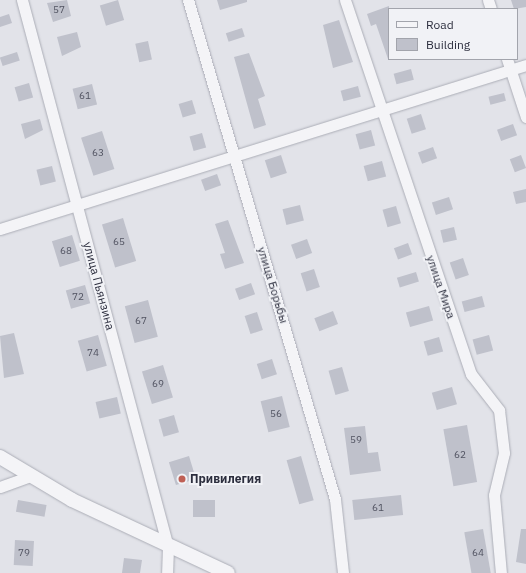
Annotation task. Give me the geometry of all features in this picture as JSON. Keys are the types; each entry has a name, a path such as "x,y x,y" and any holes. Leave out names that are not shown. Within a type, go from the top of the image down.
{"street":[{"name":"улица Пьянзина","path":"22,0 168,548 167,573"},
{"name":"улица Борьбы","path":"188,0 335,499 343,573"},
{"name":"улица Мира","path":"345,0 379,110 470,374 499,410 504,453 494,495 501,573"},
{"path":"0,229 379,110 508,64 526,65"},
{"path":"508,64 526,117"},
{"path":"0,457 30,476 168,548 228,573"},
{"path":"0,487 30,476"}],"building":[{"path":"67,0 71,16 53,22 47,3"},
{"path":"118,0 124,20 106,26 100,6"},
{"path":"217,0 247,0 247,2 220,10"},
{"path":"511,0 526,0 526,7 514,8"},
{"path":"389,6 388,59 376,24 371,26 367,14"},
{"path":"9,14 12,23 0,27 0,17"},
{"path":"339,20 353,62 333,68 323,25"},
{"path":"242,28 245,37 229,42 226,33"},
{"path":"77,32 81,47 62,56 57,37"},
{"path":"148,41 152,60 139,62 135,44"},
{"path":"17,52 20,61 3,66 0,58"},
{"path":"249,53 265,96 258,99 266,125 254,129 234,57"},
{"path":"411,69 414,80 396,84 394,74"},
{"path":"29,83 33,97 19,102 15,87"},
{"path":"92,84 97,104 78,109 73,89"},
{"path":"358,86 361,97 343,101 341,91"},
{"path":"504,93 506,101 490,105 488,97"},
{"path":"192,100 196,113 183,117 179,104"},
{"path":"421,114 426,129 412,134 407,119"},
{"path":"40,119 43,130 25,139 21,124"},
{"path":"513,124 517,135 501,141 497,130"},
{"path":"371,130 375,145 360,150 356,134"},
{"path":"102,131 114,169 93,176 81,138"},
{"path":"202,133 206,147 194,151 190,137"},
{"path":"433,147 437,158 422,164 418,152"},
{"path":"281,155 287,173 271,178 265,160"},
{"path":"521,155 526,168 515,172 510,159"},
{"path":"382,161 386,176 368,181 364,166"},
{"path":"52,166 56,182 40,185 36,170"},
{"path":"217,174 221,185 205,191 201,180"},
{"path":"526,189 526,202 516,204 513,192"},
{"path":"449,197 453,209 436,215 432,203"},
{"path":"300,205 304,221 286,225 283,209"},
{"path":"396,206 401,223 388,227 383,210"},
{"path":"123,218 136,261 115,267 102,224"},
{"path":"228,220 244,263 225,269 220,254 225,253 215,224"},
{"path":"454,227 457,240 443,243 440,230"},
{"path":"72,235 80,261 60,267 52,241"},
{"path":"307,239 312,253 296,259 291,245"},
{"path":"408,243 412,254 398,259 394,248"},
{"path":"463,258 469,275 456,280 450,263"},
{"path":"314,269 320,287 307,291 301,273"},
{"path":"416,272 419,282 400,287 397,278"},
{"path":"251,283 255,294 239,300 235,289"},
{"path":"85,285 90,303 71,309 66,291"},
{"path":"482,296 485,307 465,312 462,301"},
{"path":"148,300 158,337 135,343 125,306"},
{"path":"429,306 433,320 410,327 406,313"},
{"path":"333,311 338,324 319,331 314,318"},
{"path":"257,312 263,330 251,334 245,316"},
{"path":"14,333 24,374 4,378 0,336"},
{"path":"98,335 107,366 87,372 78,341"},
{"path":"489,335 493,350 477,355 473,339"},
{"path":"439,337 443,351 428,356 424,341"},
{"path":"272,359 277,374 262,379 257,364"},
{"path":"163,365 173,398 152,404 142,371"},
{"path":"342,367 349,391 335,395 329,371"},
{"path":"452,387 457,404 437,410 432,393"},
{"path":"282,396 290,427 268,432 261,401"},
{"path":"117,397 121,414 99,419 96,402"},
{"path":"174,415 179,432 164,437 159,419"},
{"path":"467,425 477,482 453,486 443,429"},
{"path":"365,426 368,453 378,452 381,471 350,475 344,428"},
{"path":"189,456 196,479 176,485 169,462"},
{"path":"301,456 314,500 299,504 287,460"},
{"path":"401,495 403,515 354,520 352,500"},
{"path":"18,500 47,505 44,517 16,512"},
{"path":"193,500 215,500 215,517 193,517"},
{"path":"483,529 491,573 471,573 464,532"},
{"path":"521,529 526,529 526,564 516,562"},
{"path":"15,540 34,541 33,566 14,565"},
{"path":"124,558 142,560 140,573 122,573"}],"place":[{"name":"Привилегия","path":"182,479"}]}
